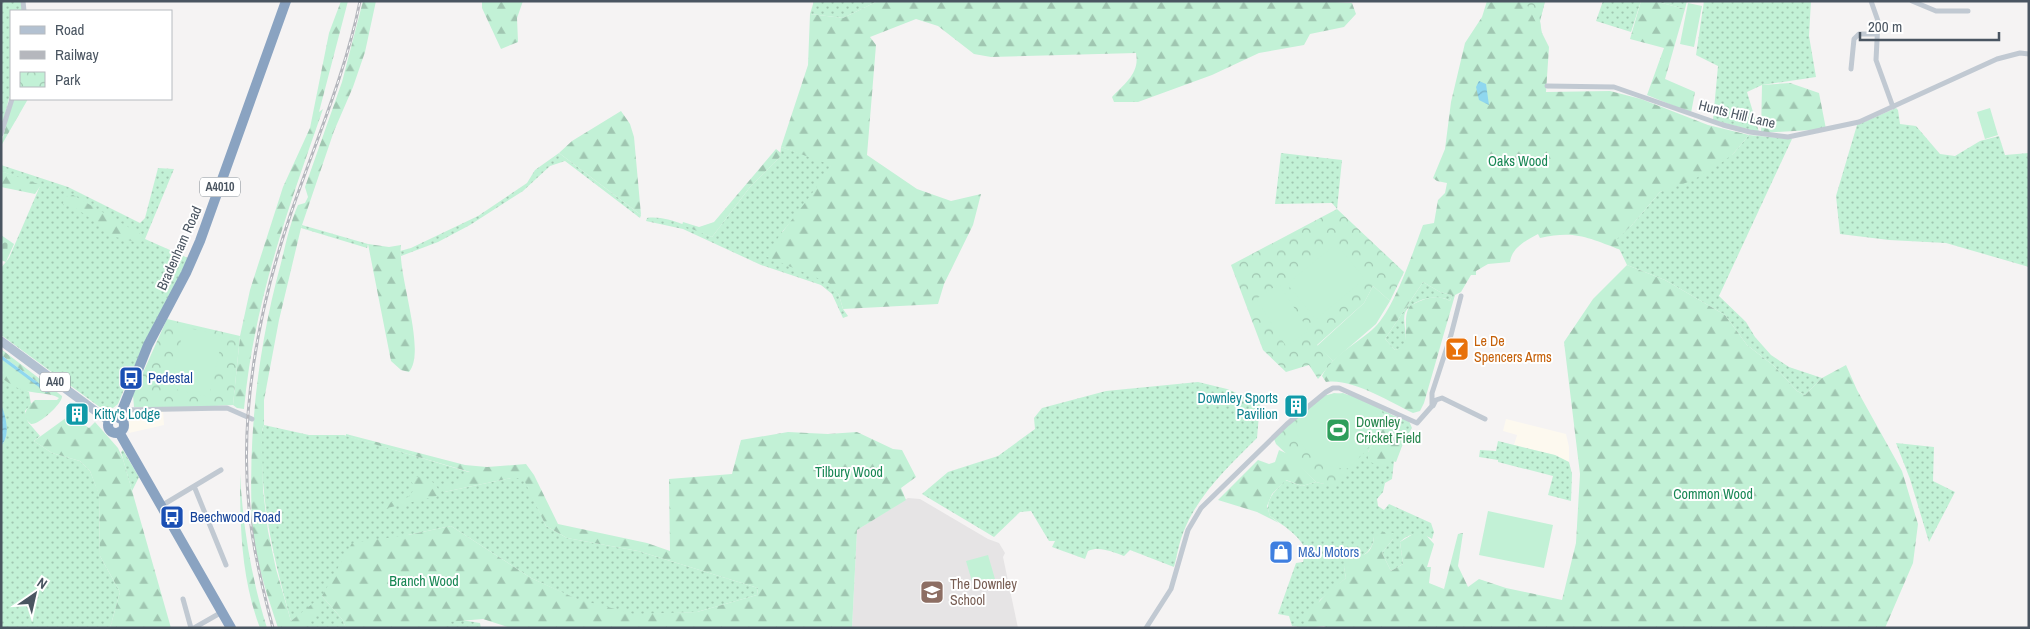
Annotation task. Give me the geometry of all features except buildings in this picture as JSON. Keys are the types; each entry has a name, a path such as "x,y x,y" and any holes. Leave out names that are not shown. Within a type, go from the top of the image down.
{"highway":[{"name":"Bradenham Road","path":"160,506 119,432 124,427 123,421 117,416 148,345 197,247 286,1"},
{"path":"160,506 231,628"}],"main road":[{"name":"A40","path":"1,341 117,416"}],"street":[{"path":"1871,1 1878,21 1876,60 1894,107"},
{"path":"1912,1 1936,11 1968,11"},
{"path":"1851,69 1854,39 1859,34 1877,34"},
{"name":"Hunts Hill Lane","path":"1547,86 1614,87 1732,127 1788,137 1859,122 1997,59 2020,53 2029,54"},
{"path":"1,134 12,100"},
{"path":"1432,406 1432,393 1451,335 1460,296"},
{"path":"1146,628 1170,589 1188,530 1201,508 1287,424 1326,392 1333,388 1345,390 1418,423 1436,400 1442,398 1485,419"},
{"path":"117,416 226,408 252,419"},
{"path":"160,506 221,470"},
{"path":"194,486 226,565"},
{"path":"183,598 193,628 222,612"}],"shaded area":[{"path":"134,411 163,411 164,425 129,433 129,415"},
{"path":"1506,419 1566,434 1569,447 1569,462 1555,455 1514,445 1517,435 1503,431"},
{"name":"The Downley School","path":"908,498 920,499 988,539 999,543 1005,553 1003,557 1018,628 852,628 857,530"}],"green space":[{"path":"1,1 23,1 26,10 10,10 10,95 1,129"},
{"path":"341,1 348,1 319,112 323,109 285,220 264,293 249,369 244,409 237,408 233,405 240,336 250,290 283,187 310,128 329,33"},
{"path":"363,1 376,1 365,52 353,87 334,131 301,228 279,320 264,400 264,425 262,430 263,490 268,531 276,569 291,621 317,600 323,607 322,610 299,628 278,628 265,589 253,535 251,488 256,391 266,327 290,226 298,205 305,203 308,197 305,187 342,82"},
{"path":"482,1 523,1 517,18 518,42 501,49 482,8"},
{"path":"814,1 878,1 843,18 810,14"},
{"path":"878,1 1318,1 1352,3 1356,14 1344,27 1310,34 1304,45 1259,53 1212,75 1138,102 1114,102 1112,97 1134,72 1137,60 1136,53 991,57 974,54 938,26 916,19 870,37 876,45 867,155 917,189 951,201 981,194 973,225 944,284 938,304 843,309 839,295 829,283 765,256 831,165 781,147 808,65 810,14 843,18"},
{"name":"Oaks Wood","path":"1487,1 1545,1 1540,21 1541,31 1549,47 1546,92 1610,91 1641,99 1708,125 1749,135 1733,154 1717,166 1691,181 1660,192 1632,225 1616,240 1621,250 1573,235 1540,238 1538,234 1516,249 1510,262 1488,264 1476,271 1476,275 1471,275 1461,292 1455,295 1424,403 1420,411 1413,413 1359,387 1326,382 1322,376 1333,361 1369,333 1382,318 1403,279 1423,225 1434,223 1438,200 1445,193 1447,183 1433,178 1445,149 1451,102 1465,43 1482,17","holes":["1423,282 1440,292 1452,295 1450,301 1435,297 1419,301 1410,306 1407,311 1404,343 1395,350 1385,339"]},
{"path":"1525,1 1545,1 1540,21 1542,34"},
{"path":"1603,1 1641,1 1631,32 1596,21"},
{"path":"1641,1 1654,1 1685,9 1665,79 1695,92 1691,113 1647,95 1664,48 1630,39"},
{"path":"1654,1 1687,1 1685,9"},
{"path":"1704,1 1811,1 1809,36 1816,77 1762,85 1747,92 1759,132 1713,120 1718,66 1696,55"},
{"path":"1688,3 1702,6 1694,47 1680,44"},
{"path":"1790,83 1819,93 1826,129 1761,133 1762,85"},
{"path":"12,100 27,100 1,146"},
{"path":"1896,108 1900,124 1916,126 1940,154 1955,156 1980,141 1999,136 2005,155 2029,153 2029,267 1946,243 1889,240 1840,234 1836,196 1857,125"},
{"path":"1990,108 1998,135 1985,139 1977,112"},
{"path":"621,111 630,124 634,137 641,215 559,153 572,141"},
{"path":"1749,135 1792,139 1719,296 1746,322 1755,337 1771,355 1789,367 1822,378 1805,395 1797,391 1774,366 1747,345 1725,315 1665,280 1627,265 1615,240 1632,225 1660,192 1733,154"},
{"path":"781,147 832,164 812,197 782,232 818,277 830,283 839,295 843,309 848,316 843,318 832,294 821,285 761,265 683,229 646,221 647,218 655,218 672,221 712,237 750,187 780,157"},
{"path":"776,149 781,153 780,157 750,187 712,237 682,225 683,222 699,227 714,222"},
{"path":"559,153 641,215 640,218 565,161 550,166 523,191 470,225 438,242 401,256 400,251 411,248 478,216 527,183 535,170"},
{"path":"1281,153 1342,160 1337,209 1332,203 1275,204"},
{"path":"1,165 68,187 140,223 145,218 158,168 174,169 145,239 188,258 134,367 118,404 113,408 101,408 1,335 1,268 9,258 40,186 1,171"},
{"path":"1,171 41,185 35,194 1,187"},
{"path":"73,195 142,235 145,239 139,243 116,237 73,206 63,205 64,197"},
{"path":"1337,209 1404,272 1390,301 1373,286 1364,303 1317,345 1333,361 1318,379 1309,365 1286,372 1263,350 1231,265"},
{"path":"302,225 368,244 367,248 301,228"},
{"path":"1,235 14,244 6,262 1,260"},
{"path":"368,244 389,247 401,245 403,274 415,347 414,362 409,372 401,370 391,361"},
{"path":"1336,244 1365,279 1316,319 1287,284"},
{"name":"Common Wood","path":"1627,265 1665,280 1725,315 1747,345 1774,366 1797,391 1805,395 1822,378 1846,365 1857,390 1902,471 1918,524 1913,563 1885,628 1327,628 1324,626 1307,628 1304,620 1306,616 1329,591 1346,578 1344,567 1348,562 1366,554 1372,545 1374,537 1384,532 1394,533 1393,539 1382,553 1391,571 1403,564 1400,542 1413,534 1425,534 1434,544 1427,567 1431,567 1429,583 1444,589 1458,534 1463,533 1458,566 1468,587 1479,579 1506,588 1562,600 1576,543 1580,474 1564,342 1593,299"},
{"path":"1423,282 1440,292 1452,295 1450,301 1439,298 1426,299 1408,308 1404,318 1406,334 1404,344 1401,348 1395,350 1385,339"},
{"path":"1279,284 1309,331 1286,346 1256,299"},
{"path":"1373,286 1390,301 1376,324 1333,361 1317,346 1364,303"},
{"path":"167,319 240,336 233,405 134,407 133,395"},
{"path":"184,327 223,336 209,397 170,388"},
{"path":"1,349 62,396 55,408 35,423 31,424 25,415 32,403 35,400 57,400 59,398 20,389 1,378 1,359 48,390 1,355"},
{"path":"1,378 29,392 31,404 25,411 28,422 40,436 34,441 52,453 80,461 90,471 99,494 100,556 120,592 110,628 1,628 1,446 6,436 6,425 1,403"},
{"path":"1198,382 1227,389 1260,403 1257,438 1215,481 1197,506 1183,533 1174,567 1130,550 1124,556 1106,550 1092,550 1088,551 1085,559 1052,547 1055,541 1049,541 1031,511 1020,512 994,537 922,494 948,472 998,456 1035,429 1034,418 1042,408 1106,391"},
{"name":"Downley Cricket Field","path":"1334,393 1350,395 1380,408 1383,416 1379,433 1374,441 1349,468 1331,466 1315,459 1303,446 1296,429 1300,417 1310,406"},
{"name":"Downley Cricket Field","path":"1343,393 1382,411 1383,420 1374,440 1334,484 1316,482 1276,444 1274,439 1294,419 1326,395"},
{"path":"1380,408 1409,421 1412,428 1404,441 1396,435 1391,424 1383,429 1368,452 1394,461 1392,479 1385,483 1383,492 1377,499 1378,506 1384,510 1389,504 1431,523 1434,532 1432,539 1428,536 1415,534 1400,542 1403,564 1391,571 1382,553 1393,539 1374,537 1373,543 1367,552 1344,567 1346,578 1320,600 1307,628 1292,626 1289,616 1278,614 1296,563 1303,562 1304,557 1308,554 1301,542 1287,528 1270,516 1268,510 1269,500 1285,480 1302,486 1316,482 1324,484 1334,483 1375,439 1384,417"},
{"path":"70,415 89,428 95,422 118,448 123,459 171,628 110,628 120,592 100,556 99,495 90,471 80,461 52,453 34,441"},
{"path":"1387,423 1391,424 1396,435 1404,441 1396,462 1389,460 1382,467 1368,461 1368,452"},
{"path":"264,425 309,435 344,435 472,473 444,492 511,478 524,478 546,526 567,538 638,551 758,588 757,595 697,612 634,615 578,600 531,578 451,526 408,535 322,596 342,619 346,628 299,628 305,611 291,621 268,523 261,448"},
{"path":"788,432 828,434 857,432 893,449 902,450 916,477 901,488 906,500 857,530 852,628 511,628 483,619 447,622 444,628 346,628 342,619 322,596 352,543 408,535 451,526 531,578 577,599 634,614 697,612 757,595 758,588 638,551 567,538 546,526 523,478 511,478 444,492 441,489 443,486 458,484 459,476 470,472 346,436 346,434 465,465 487,467 526,464 534,475 558,524 647,543 670,551 669,479 732,474 741,440"},
{"path":"1498,441 1555,455 1569,462 1572,474 1571,501 1548,495 1553,476 1498,462 1498,460 1479,457 1480,450 1496,451"},
{"path":"1896,443 1934,447 1933,481 1955,492 1929,542 1910,479"},
{"path":"123,450 139,477 132,491 121,452"},
{"path":"1279,450 1288,454 1316,482 1302,486 1286,480 1272,494 1267,506 1270,516 1279,523 1257,512 1218,500 1258,460 1269,464 1275,462"},
{"path":"240,474 249,552 256,590 267,628 260,628 245,571 240,513"},
{"path":"415,477 424,477 430,480 440,492 437,496 383,509 384,504 408,497 413,491 417,491 411,481"},
{"path":"1488,511 1553,525 1544,568 1479,555"},
{"path":"988,555 995,579 973,585 966,561"},
{"path":"442,617 480,623 481,628 444,628"}],"water":[{"path":"1479,81 1486,84 1489,105 1479,100 1476,87"},
{"path":"1,355 48,390 47,393 1,359"},
{"path":"1,404 7,431 1,446"}],"railway":[{"path":"273,628 262,587 254,545 247,479 249,403 254,365 260,326 279,252 299,189 338,83 360,1"}],"place":[{"name":"Le De Spencers Arms","path":"1457,349"},
{"name":"Pedestal","path":"131,378"},
{"name":"Downley Sports Pavilion","path":"1296,406"},
{"name":"Kitty's Lodge","path":"77,414"},
{"name":"Downley Cricket Field","path":"1338,430"},
{"name":"Beechwood Road","path":"172,517"},
{"name":"M&J Motors","path":"1281,552"},
{"name":"The Downley School","path":"932,592"}],"park label":[{"name":"Tilbury Wood","path":"849,472"},
{"name":"Branch Wood","path":"424,581"}]}
